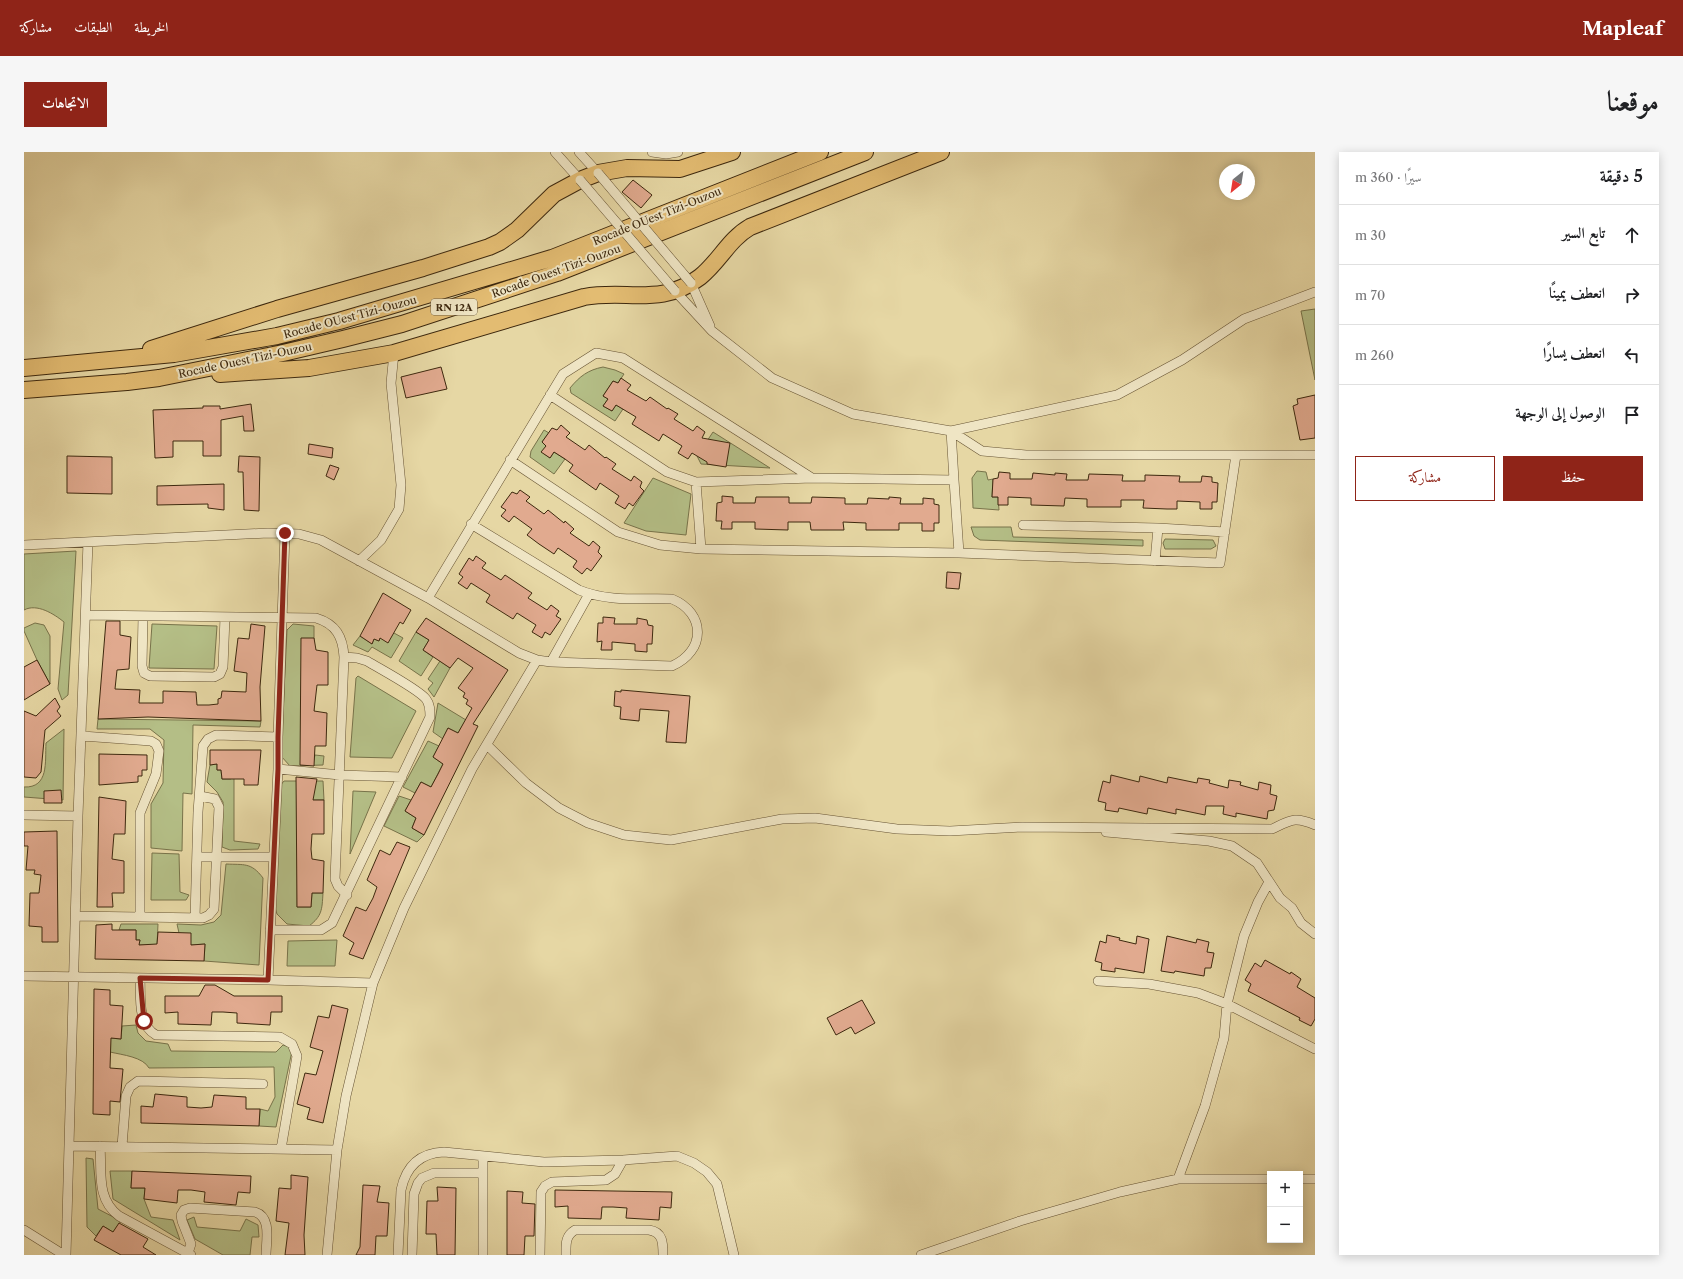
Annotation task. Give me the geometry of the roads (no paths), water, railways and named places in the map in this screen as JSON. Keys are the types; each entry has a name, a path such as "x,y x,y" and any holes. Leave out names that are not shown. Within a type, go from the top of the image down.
{"highway":[{"path":"121,360 277,309 423,268 489,247 500,242 517,230 554,194 580,180 598,173 627,168 680,169 732,152"},
{"name":"Rocade OUest Tizi-Ouzou","path":"24,368 121,360 198,350 277,336 402,304 552,258 820,152"},
{"name":"Rocade Ouest Tizi-Ouzou","path":"24,390 127,382 158,378 291,351 402,324 557,274 865,152"},
{"path":"158,378 309,368 394,353 584,297 601,295 651,296 675,291 691,283 707,270 738,235 750,227 941,152"}],"street":[{"path":"555,152 675,291 712,331 772,378 853,414 951,431 1116,395 1182,360 1244,319 1315,292"},
{"path":"579,152 691,283 712,331"},
{"path":"652,152 666,154 678,152"},
{"path":"359,561 381,540 399,509 401,485 391,383 394,353"},
{"path":"428,598 471,524 563,374 596,353 623,358 812,478"},
{"path":"550,395 667,472 696,482 812,478 954,480"},
{"path":"951,431 982,451 1026,455 1315,455"},
{"path":"951,431 959,553"},
{"path":"510,460 618,532 660,545 701,549 959,553 1220,563 1236,455"},
{"path":"696,482 701,549"},
{"path":"24,545 285,533 299,534 321,540 428,598 519,653 537,660 550,662 672,666 689,656 697,637 697,627 692,613 681,602 672,599 607,597 589,594 579,590 471,524"},
{"path":"1023,525 1158,528 1225,532"},
{"path":"1155,561 1158,528"},
{"path":"268,980 278,769 285,533"},
{"path":"24,1230 65,1255 88,542"},
{"path":"550,662 589,594"},
{"path":"86,614 316,618 330,624 340,635 343,642 344,657 335,879 338,886 346,895"},
{"path":"143,616 142,669 144,672 150,676 214,677 220,674 223,667 225,617"},
{"path":"270,930 314,930 327,927 336,918 428,723 430,711 427,700 418,692 367,661 357,658 344,657"},
{"path":"327,1255 337,1150 346,1096 373,984 404,908 433,846 472,769 537,660"},
{"path":"195,918 198,812 203,746 208,739 216,735 278,737"},
{"path":"82,736 150,741 158,747 159,750 156,774 140,813 140,917"},
{"path":"487,745 526,783 559,808 588,823 624,835 671,840 782,819 815,818 897,829 950,831 1022,828 1272,829 1293,819 1306,821 1315,825"},
{"path":"278,769 340,776 402,777"},
{"path":"76,916 206,917 214,909 218,804 212,798 200,796"},
{"path":"24,815 78,816"},
{"path":"1079,828 1121,834 1209,840 1232,846 1257,863 1280,898 1292,908 1301,923 1315,934"},
{"path":"197,857 273,857"},
{"path":"1178,1179 1205,1106 1224,1038 1227,1004 1244,936 1258,902 1269,882"},
{"path":"24,976 268,980 373,984"},
{"path":"140,978 144,1021 148,1030 156,1035 280,1037 292,1044 297,1056 281,1149"},
{"path":"1098,981 1148,984 1198,993 1227,1004 1315,1049"},
{"path":"122,1146 126,1096 130,1087 138,1081 263,1084"},
{"path":"69,1146 337,1150"},
{"path":"100,1146 103,1193 109,1207 119,1216 189,1254 191,1244 181,1215 184,1210 190,1208 255,1212 261,1214 267,1224 266,1255"},
{"path":"398,1255 401,1190 403,1179 415,1162 424,1156 434,1152 444,1152 544,1162 623,1160 677,1156 694,1163 707,1172 717,1184 734,1255"},
{"path":"483,1156 483,1255"},
{"path":"540,1255 540,1196 544,1186 552,1182 606,1180 615,1174 623,1160"},
{"path":"412,1255 414,1194 418,1182 422,1178 434,1173 483,1173"},
{"path":"921,1255 1057,1210 1120,1192 1178,1179 1267,1179"},
{"path":"1303,1179 1315,1179"},
{"path":"566,1255 566,1239 575,1230 653,1230 663,1241 663,1255"}]}
